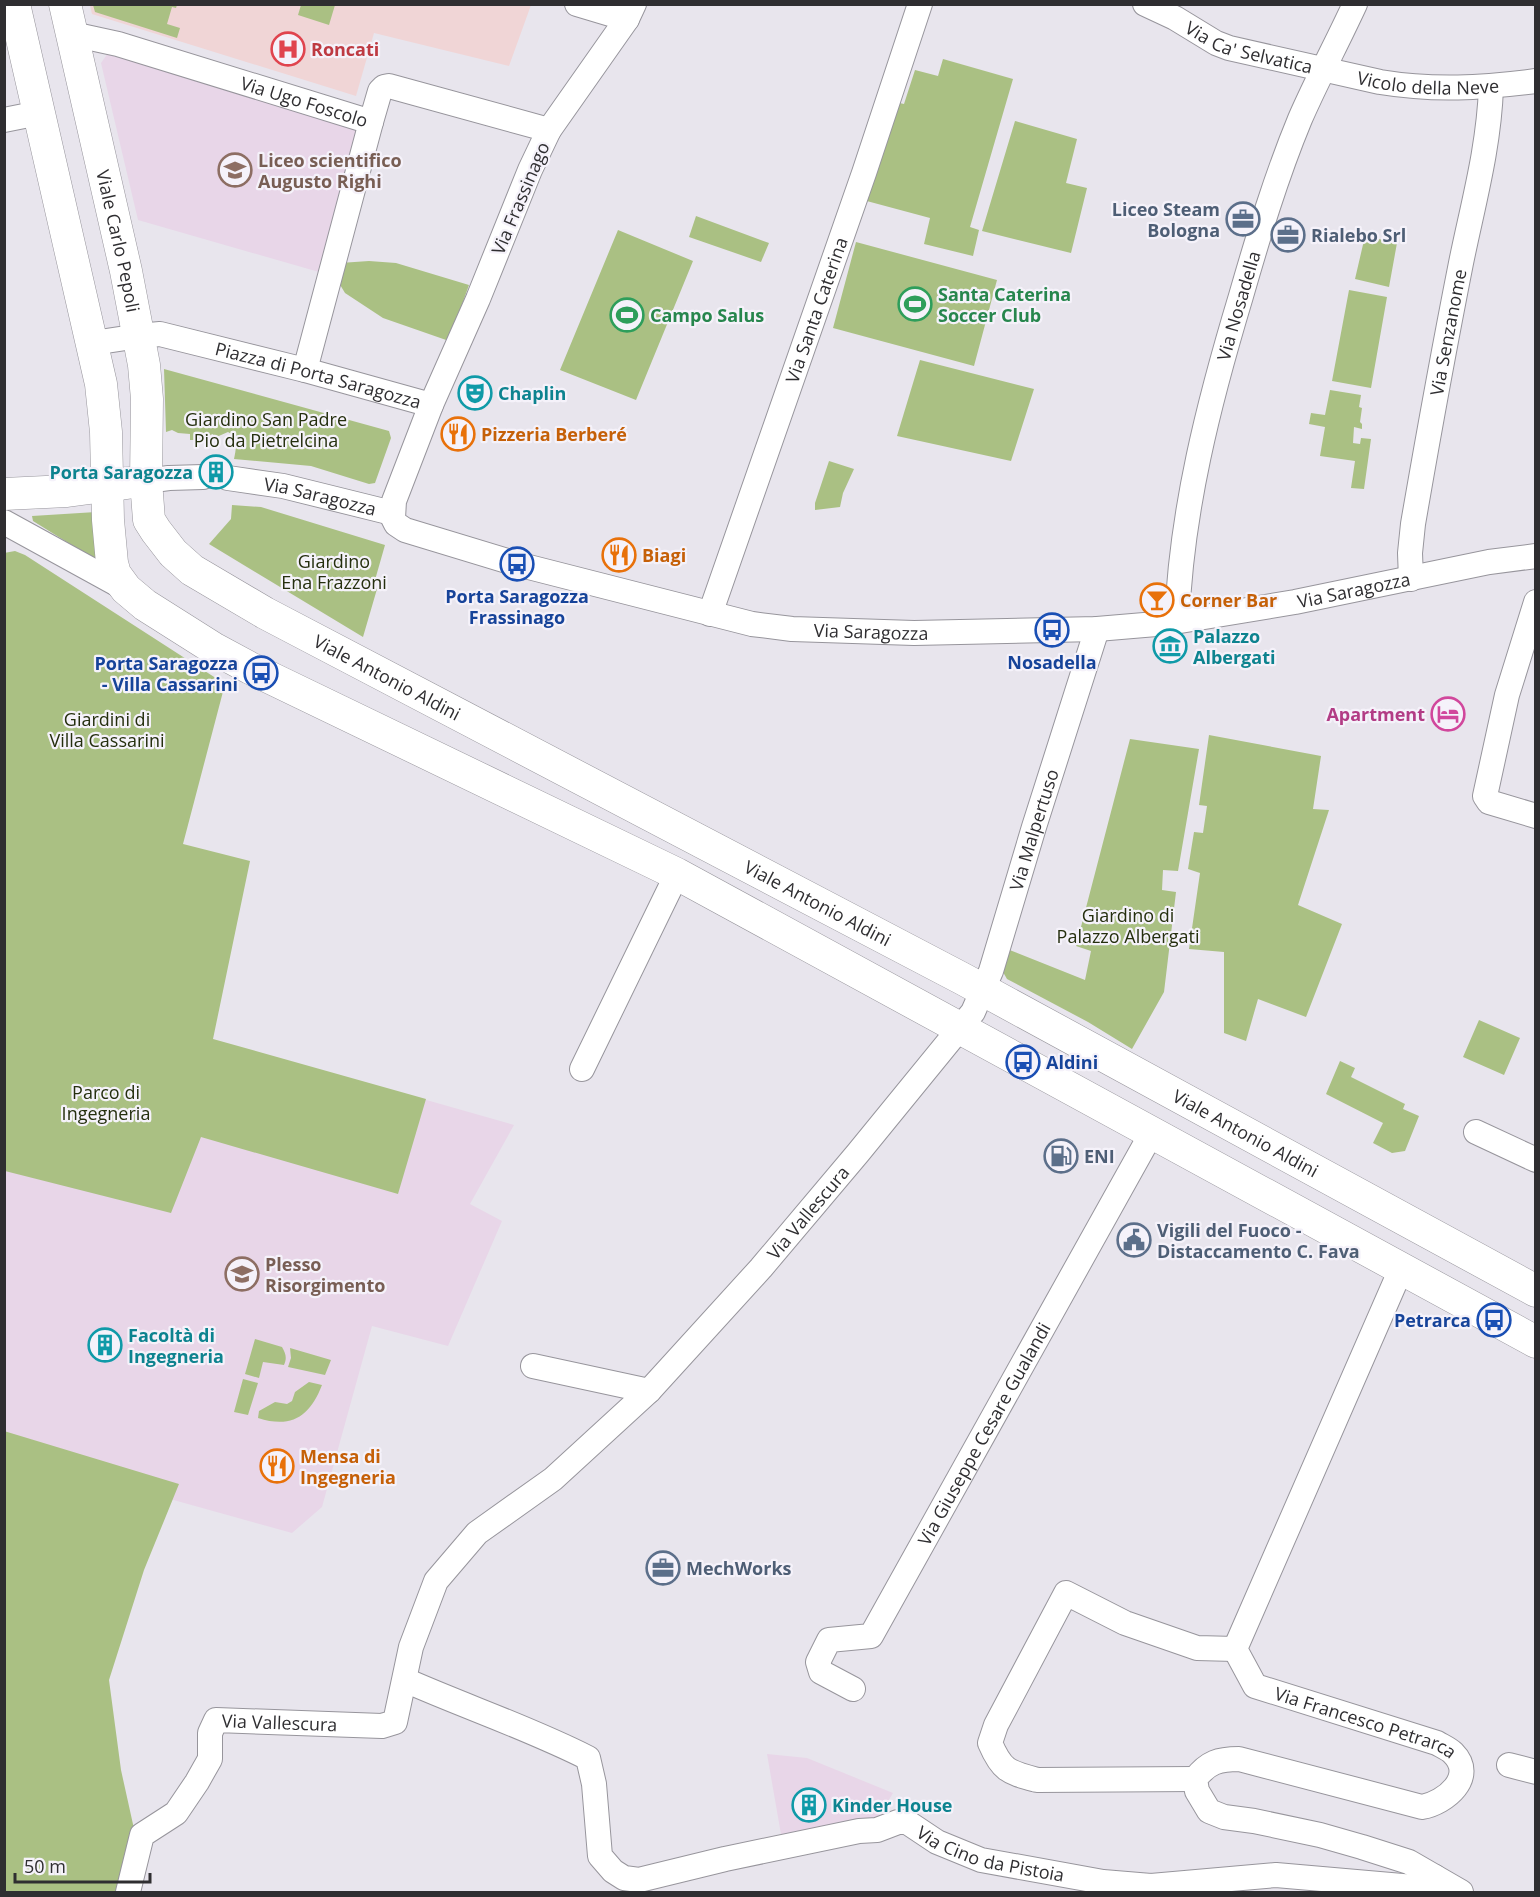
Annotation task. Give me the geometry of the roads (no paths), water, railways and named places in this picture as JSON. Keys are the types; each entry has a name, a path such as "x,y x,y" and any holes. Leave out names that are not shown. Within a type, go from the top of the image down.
{"main road":[{"path":"14,4 93,344 103,401 112,563 126,590 213,648 237,661 677,874 1536,1342"},
{"path":"23,44 68,19"},
{"name":"Viale Carlo Pepoli","path":"68,19 144,365 147,399 146,481"},
{"path":"4,494 67,491 146,481"},
{"name":"Viale Antonio Aldini","path":"146,481 149,520 156,531 173,553 212,584 983,990 1536,1291"},
{"path":"1156,1134 1178,1095"},
{"path":"1187,1152 1209,1113"}],"street":[{"path":"577,4 630,12"},
{"name":"Via Santa Caterina","path":"710,614 864,173 920,4"},
{"name":"Via Ca' Selvatica","path":"1145,4 1187,25 1216,43 1322,70"},
{"name":"Via Nosadella","path":"1177,621 1182,552 1192,494 1218,376 1253,253 1281,168 1322,70 1355,4"},
{"name":"Via Frassinago","path":"431,405 549,130 630,12"},
{"name":"Via Ugo Foscolo","path":"68,19 118,44 371,122 380,91 390,86 549,130"},
{"name":"Vicolo della Neve","path":"1322,70 1404,86 1428,88 1491,87 1536,81"},
{"name":"Via Senzanome","path":"1411,579 1410,553 1413,524 1460,269 1483,166 1490,124 1491,87"},
{"path":"4,120 39,113"},
{"path":"305,370 371,122"},
{"name":"Piazza di Porta Saragozza","path":"93,344 160,334 305,370 431,405 394,501 392,513"},
{"path":"146,481 203,477"},
{"name":"Via Saragozza","path":"228,478 295,489 392,513 396,524 415,534 517,564 710,614 773,627 827,631 947,633 1097,629 1177,621 1284,604 1489,562 1536,556"},
{"path":"9,527 126,590"},
{"path":"1536,602 1507,695 1485,796 1489,802 1536,816"},
{"name":"Via Malpertuso","path":"960,1027 973,1012 991,971 1097,629"},
{"path":"582,1069 677,874"},
{"name":"Via Vallescura","path":"128,1893 142,1835 176,1813 197,1782 210,1759 210,1734 216,1720 369,1726 382,1726 395,1722 411,1647 436,1581 477,1533 553,1479 649,1391 761,1268 960,1027"},
{"path":"1476,1132 1536,1160"},
{"name":"Via Giuseppe Cesare Gualandi","path":"853,1689 821,1672 818,1662 830,1640 871,1636 1146,1143 1156,1134"},
{"path":"1401,1269 1235,1649 1197,1648 1125,1623 1066,1593 996,1725 990,1743 1000,1764 1016,1774 1037,1780 1196,1779 1197,1791 1209,1811 1224,1817 1298,1830 1362,1846 1409,1862 1461,1893"},
{"path":"533,1366 649,1391"},
{"name":"Via Francesco Petrarca","path":"1196,1779 1211,1763 1221,1759 1239,1758 1422,1807 1435,1805 1445,1798 1456,1788 1462,1775 1461,1766 1453,1753 1437,1743 1256,1686 1235,1649"},
{"name":"Via Cino da Pistoia","path":"405,1680 549,1738 588,1758 594,1784 600,1856 613,1871 624,1878 639,1880 726,1859 877,1830 898,1822 907,1822 937,1842 981,1860 1103,1882 1151,1886 1276,1875 1425,1888 1435,1877"},
{"path":"1509,1765 1536,1772"}],"place":[{"name":"Roncati","path":"288,49"},
{"name":"Liceo scientifico Augusto Righi","path":"235,170"},
{"name":"Liceo Steam Bologna","path":"1243,219"},
{"name":"Rialebo Srl","path":"1288,235"},
{"name":"Santa Caterina Soccer Club","path":"915,304"},
{"name":"Campo Salus","path":"627,315"},
{"name":"Chaplin","path":"475,393"},
{"name":"Pizzeria Berberé","path":"458,434"},
{"name":"Porta Saragozza","path":"216,472"},
{"name":"Biagi","path":"619,555"},
{"name":"Porta Saragozza Frassinago","path":"517,564"},
{"name":"Corner Bar","path":"1157,600"},
{"name":"Nosadella","path":"1052,630"},
{"name":"Palazzo Albergati","path":"1170,646"},
{"name":"Porta Saragozza - Villa Cassarini","path":"261,673"},
{"name":"Apartment","path":"1448,714"},
{"name":"Aldini","path":"1023,1062"},
{"name":"ENI","path":"1061,1156"},
{"name":"Vigili del Fuoco - Distaccamento C. Fava","path":"1134,1240"},
{"name":"Plesso Risorgimento","path":"242,1274"},
{"name":"Petrarca","path":"1494,1320"},
{"name":"Facoltà di Ingegneria","path":"105,1345"},
{"name":"Mensa di Ingegneria","path":"277,1466"},
{"name":"MechWorks","path":"663,1568"},
{"name":"Kinder House","path":"809,1805"}],"park label":[{"name":"Giardino San Padre Pio da Pietrelcina","path":"266,429"},
{"name":"Giardino Ena Frazzoni","path":"334,571"},
{"name":"Giardini di Villa Cassarini","path":"107,729"},
{"name":"Giardino di Palazzo Albergati","path":"1128,925"},
{"name":"Parco di Ingegneria","path":"106,1102"}]}
